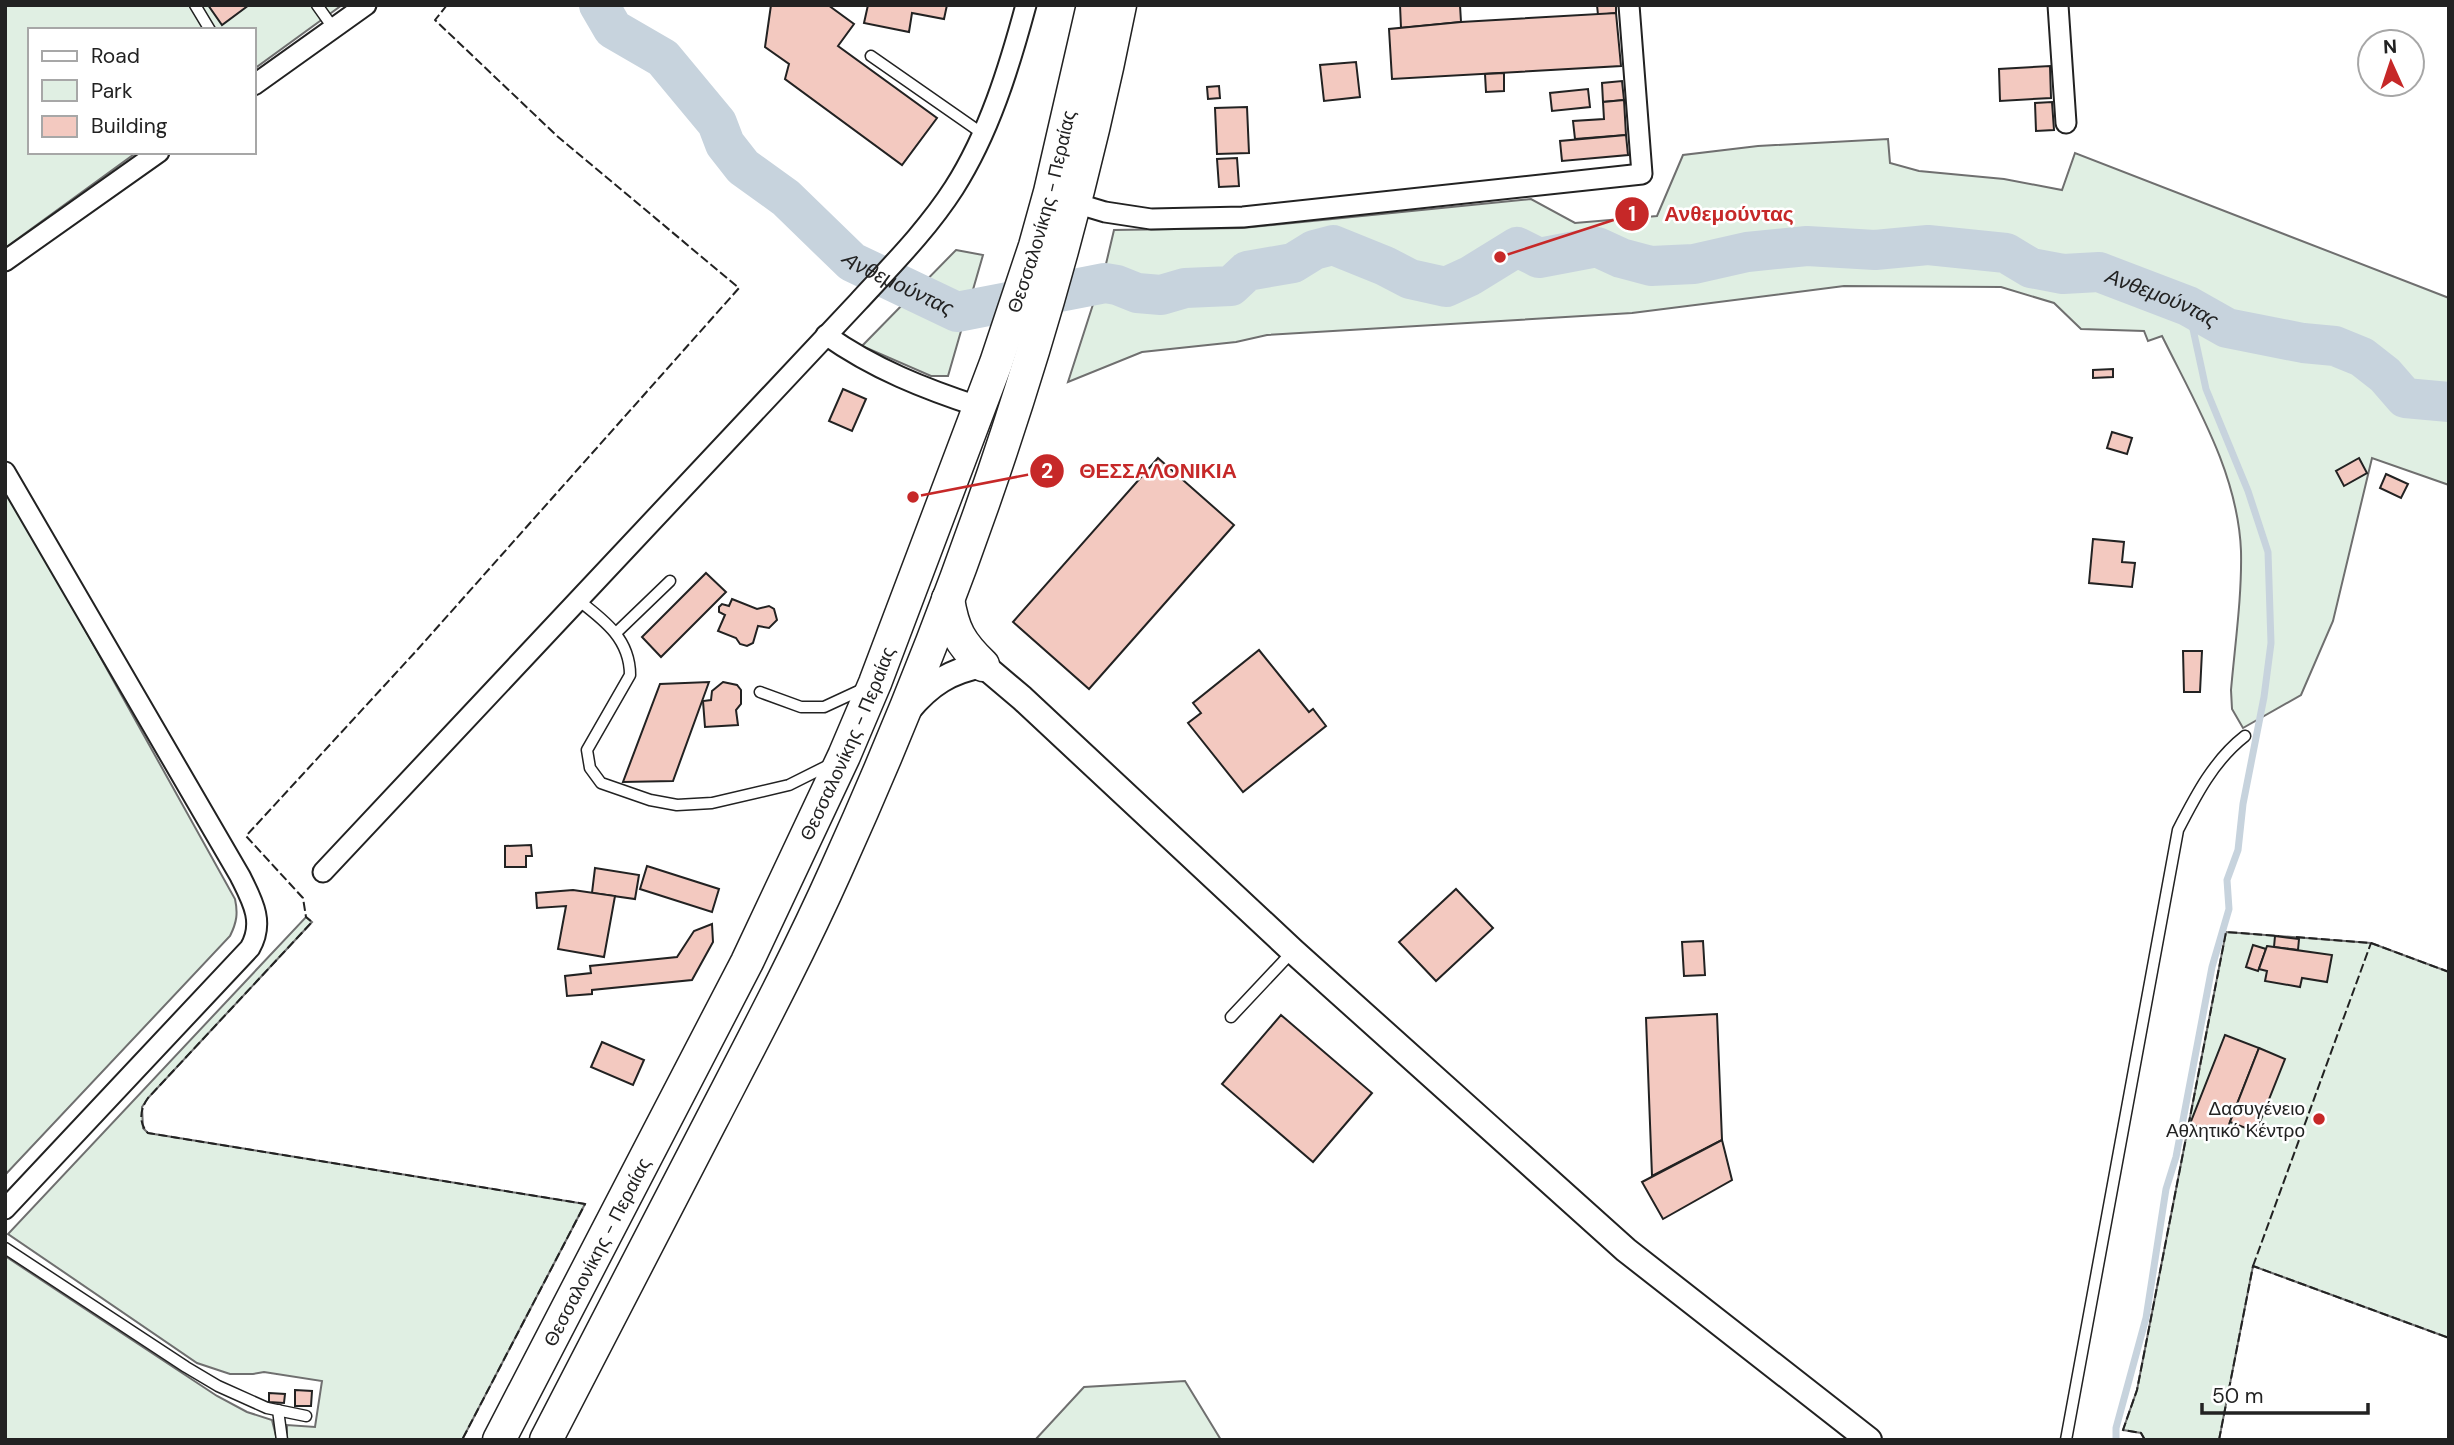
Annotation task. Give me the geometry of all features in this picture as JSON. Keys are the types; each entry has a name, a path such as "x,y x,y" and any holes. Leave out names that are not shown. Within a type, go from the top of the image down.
{"main road":[{"name":"Θεσσαλονίκης - Περαίας","path":"546,1440 771,1005 835,872 902,718 948,599 1027,371 1050,245 1050,192 1093,5"},
{"name":"Θεσσαλονίκης - Περαίας","path":"499,1440 747,962 844,756 875,683 996,363 1050,245 1075,204 1092,140 1120,5"},
{"path":"948,599 957,634 983,665"}],"street":[{"path":"256,84 366,5"},
{"path":"323,872 928,225 953,190 983,134 1026,5"},
{"path":"1075,204 1151,219 1243,217 1642,174 1629,5"},
{"path":"2059,5 2066,124"},
{"path":"5,261 156,154"},
{"path":"826,335 855,356 886,372 980,407"},
{"path":"5,472 240,876 258,918 257,936 250,948 5,1209"},
{"path":"902,718 921,696 943,677 959,670 983,665 1022,698 1293,951 1626,1250 1869,1440"}],"lane":[{"path":"195,5 209,28"},
{"path":"317,5 334,29"},
{"path":"871,56 983,134"},
{"path":"616,633 670,581"},
{"path":"578,600 616,633 623,643 630,675 587,750 590,768 601,783 650,800 677,805 712,803 789,785 844,756"},
{"path":"760,692 801,707 824,707 875,683"},
{"path":"2066,1440 2178,830 2216,766 2231,747 2245,736"},
{"path":"1231,1017 1293,951"},
{"path":"5,1248 186,1367 246,1399 306,1416"},
{"path":"278,1410 282,1440"}],"green space":[{"path":"5,5 342,5 256,68 256,28 28,28 28,154 134,154 5,248"},
{"path":"1888,139 1890,163 1919,171 2004,179 2062,190 2075,153 2449,298 2449,485 2372,458 2333,621 2301,695 2243,728 2232,709 2231,690 2241,568 2238,522 2232,494 2213,439 2162,336 2148,341 2144,331 2081,329 2054,303 2001,287 1844,286 1632,313 1267,335 1236,342 1142,352 1068,382 1106,264 1114,230 1242,228 1531,199 1575,223 1657,216 1683,155 1758,146"},
{"path":"956,250 983,255 948,376 931,376 862,346"},
{"path":"5,486 235,899 237,913 230,936 5,1175"},
{"path":"306,917 312,922 148,1098 142,1107 143,1128 148,1133 585,1204 462,1440 287,1440 287,1425 315,1427 322,1381 264,1372 230,1374 197,1363 8,1234"},
{"name":"Δασυγένειο Αθλητικό Κέντρο","path":"2226,932 2371,943 2449,972 2449,1338 2253,1266 2219,1440 2145,1440 2141,1433 2123,1430 2137,1390"},
{"path":"5,1256 217,1396 247,1412 272,1420 277,1440 5,1440"},
{"path":"1185,1381 1221,1440 1035,1440 1084,1387"}],"building":[{"path":"208,5 249,5 222,25"},
{"path":"771,5 828,5 854,24 838,46 937,118 902,165 785,79 789,64 765,47"},
{"path":"868,5 947,5 944,19 912,13 909,32 864,23"},
{"path":"1400,5 1460,5 1461,22 1401,28"},
{"path":"1597,5 1616,5 1616,13 1598,15"},
{"path":"1616,13 1621,66 1392,79 1389,29"},
{"path":"1356,62 1360,97 1324,101 1320,65"},
{"path":"2050,66 2051,98 2000,101 1999,69"},
{"path":"1504,73 1504,91 1486,92 1485,74"},
{"path":"1622,81 1624,100 1603,102 1602,83"},
{"path":"1219,86 1220,98 1208,99 1207,87"},
{"path":"1588,89 1590,107 1552,111 1550,93"},
{"path":"1624,100 1626,135 1575,139 1573,121 1604,119 1603,102"},
{"path":"2052,102 2054,130 2036,131 2035,103"},
{"path":"1247,107 1249,153 1217,154 1215,108"},
{"path":"1626,135 1628,155 1562,161 1560,141"},
{"path":"1237,158 1239,186 1219,187 1217,159"},
{"path":"2113,369 2113,377 2093,378 2093,370"},
{"path":"843,389 866,399 852,431 829,421"},
{"path":"2112,432 2132,438 2127,454 2107,448"},
{"path":"1158,458 1234,525 1089,689 1013,622"},
{"path":"2359,458 2367,473 2344,486 2336,471"},
{"path":"2386,474 2408,484 2401,498 2380,488"},
{"path":"2093,539 2124,542 2122,562 2135,563 2132,587 2089,583"},
{"path":"706,573 726,592 661,657 642,637"},
{"path":"732,599 757,609 769,606 774,609 777,620 769,628 758,626 753,643 747,646 740,644 736,638 718,631 725,615 719,612 719,607 722,604 729,606"},
{"path":"1259,650 1309,712 1313,709 1326,726 1243,792 1188,723 1201,713 1193,703"},
{"path":"2183,651 2202,651 2200,692 2184,692"},
{"path":"709,682 673,781 623,782 660,684"},
{"path":"723,682 737,685 741,690 741,704 736,710 738,725 705,727 703,701 711,700 712,691"},
{"path":"531,845 532,856 526,856 526,867 505,867 505,846"},
{"path":"647,866 719,889 712,912 640,889"},
{"path":"595,868 639,875 635,899 592,893"},
{"path":"1456,889 1493,928 1436,981 1399,942"},
{"path":"573,890 615,896 604,957 558,949 566,906 537,908 536,893"},
{"path":"712,924 713,942 692,980 592,990 592,994 567,996 565,976 591,973 590,966 677,957 694,931"},
{"path":"2275,936 2299,939 2298,950 2274,947"},
{"path":"1703,941 1705,975 1684,976 1682,942"},
{"path":"2253,945 2266,949 2258,971 2246,967"},
{"path":"2267,946 2332,955 2327,982 2302,978 2300,987 2265,981 2267,971 2259,969"},
{"path":"1717,1014 1722,1140 1652,1176 1646,1018"},
{"path":"1281,1015 1372,1093 1313,1162 1222,1084"},
{"path":"2225,1035 2259,1048 2224,1137 2190,1124"},
{"path":"602,1042 644,1060 633,1085 591,1067"},
{"path":"2259,1048 2285,1059 2256,1132 2230,1122"},
{"path":"1722,1140 1732,1180 1663,1219 1642,1182"},
{"path":"295,1390 312,1391 311,1406 295,1406"},
{"path":"269,1393 285,1394 284,1403 269,1402"}],"waterway":[{"name":"Ανθεμούντας","path":"599,5 613,29 663,58 717,123 725,144 743,167 786,198 852,262 957,312 1105,283 1137,293 1161,295 1185,288 1231,286 1247,271 1293,263 1314,250 1333,245 1410,279 1446,287 1470,276 1517,247 1539,258 1597,247 1621,258 1651,266 1694,264 1747,252 1807,246 1875,250 1928,245 2006,253 2031,268 2063,274 2099,272 2188,306 2227,328 2303,343 2335,346 2362,357 2385,375 2405,398 2449,402"},
{"path":"2116,1440 2116,1428 2146,1318 2166,1189 2176,1157 2212,967 2229,909 2227,880 2238,850 2243,804 2264,697 2271,643 2268,552 2248,491 2206,389 2188,306"}],"fence":[{"path":"447,5 435,20 557,136 739,288 418,649 246,836 303,898 306,917 312,922 148,1098 141,1116 148,1133 585,1204 462,1440"},
{"path":"2145,1440 2141,1433 2123,1430 2137,1390 2226,932 2279,936"},
{"path":"2296,937 2371,943 2449,972"},
{"path":"2253,1266 2371,943"},
{"path":"2219,1440 2253,1266 2449,1338"}],"place":[{"name":"Ανθεμούντας","path":"1500,257"},
{"name":"ΘΕΣΣΑΛΟΝΙΚΙΑ","path":"913,497"},
{"name":"Δασυγένειο Αθλητικό Κέντρο","path":"2319,1119"}]}
